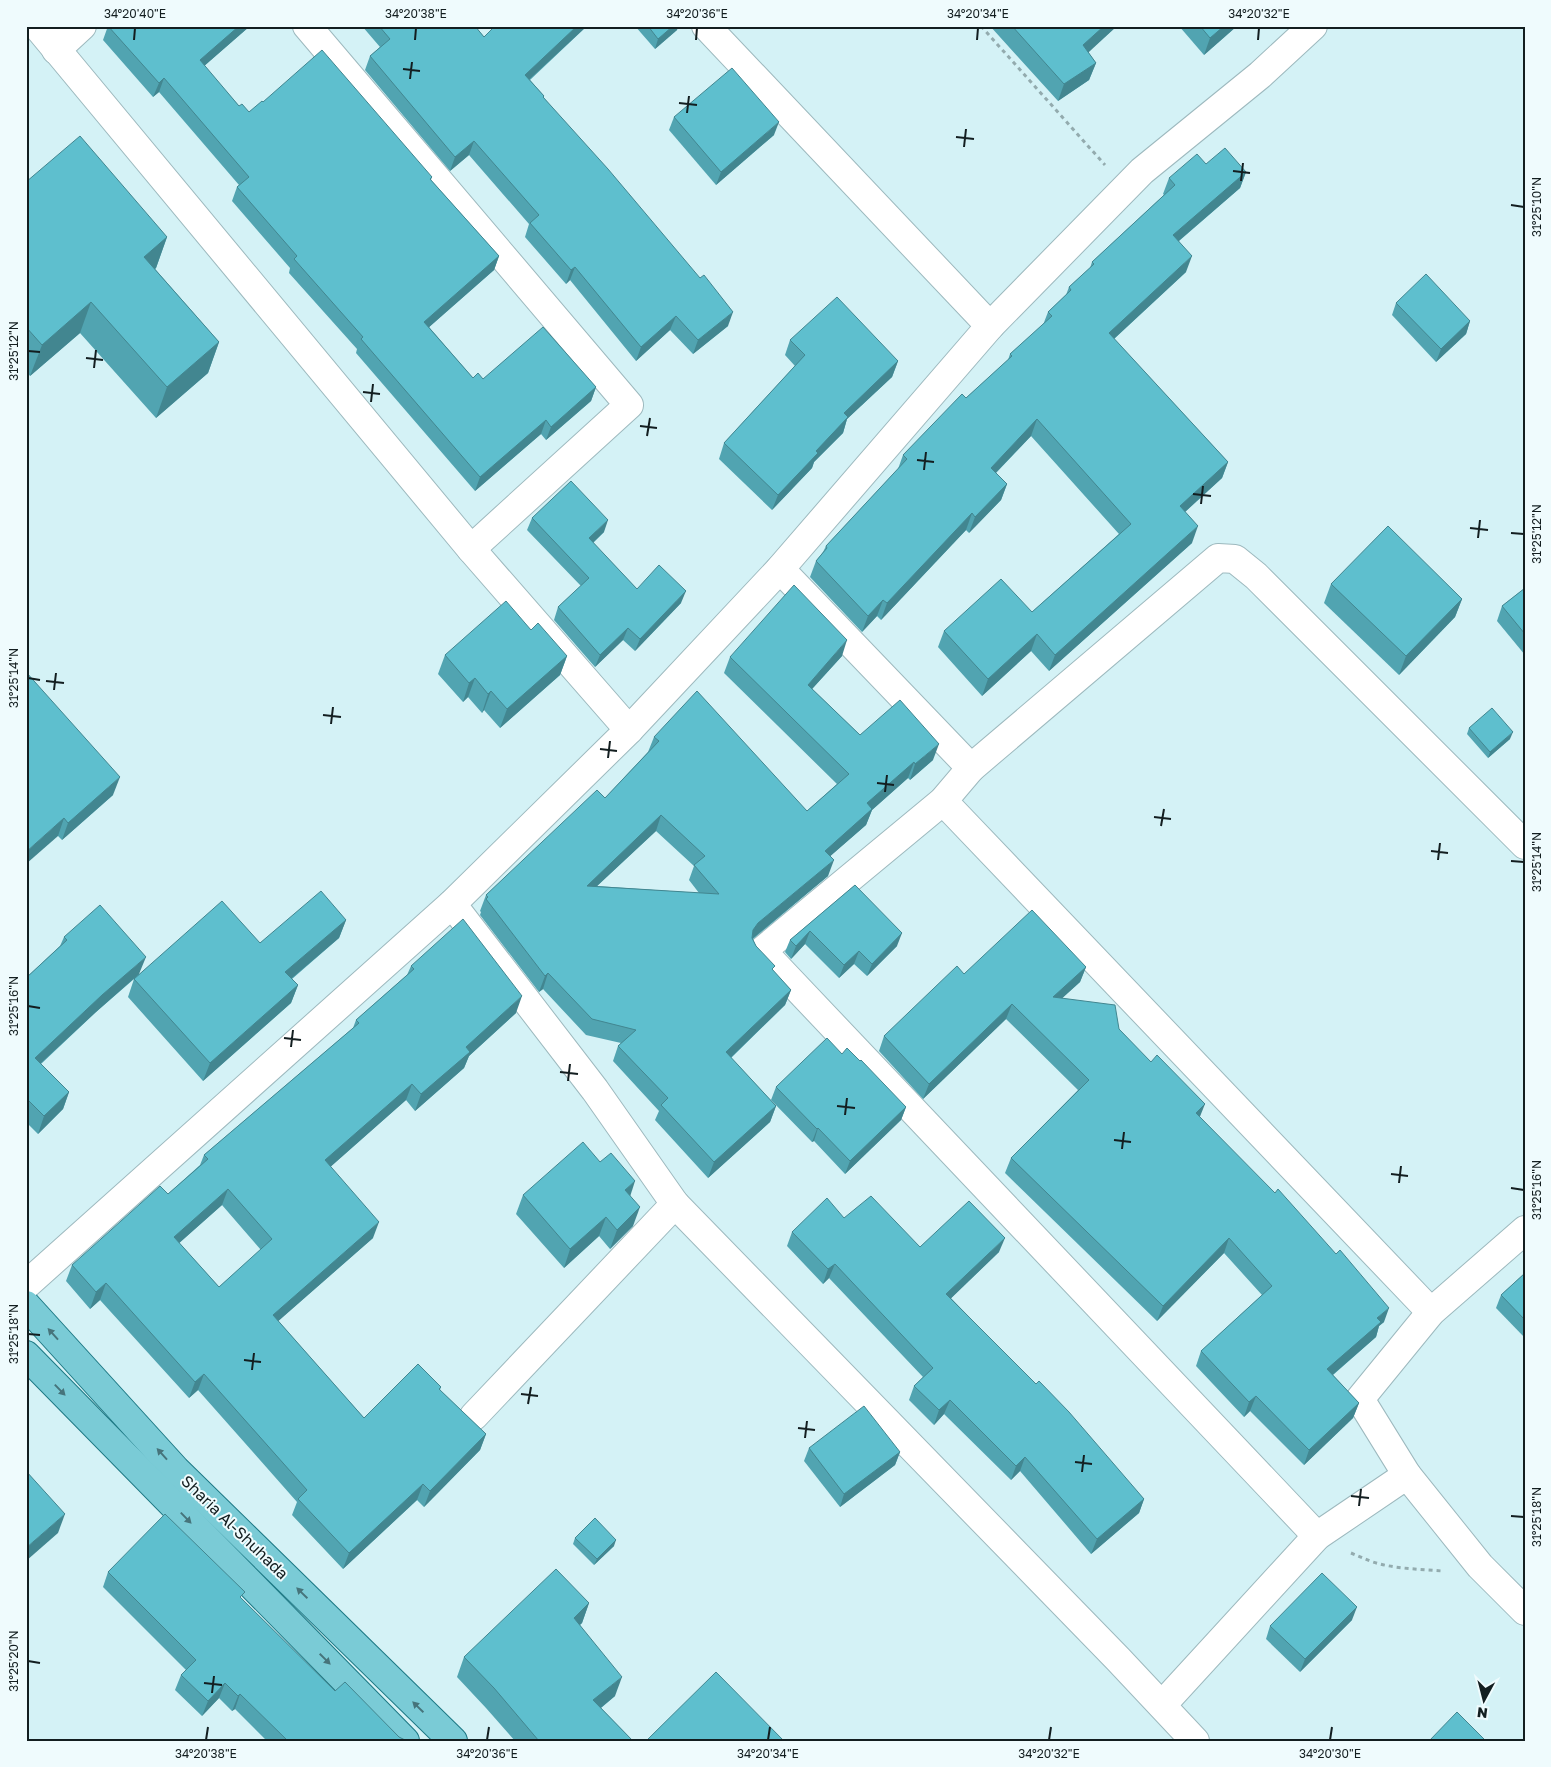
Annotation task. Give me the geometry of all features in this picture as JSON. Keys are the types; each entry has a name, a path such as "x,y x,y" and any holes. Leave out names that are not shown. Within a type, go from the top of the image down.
{"main road":[{"name":"Sharia Al-Shuhada","path":"26,1305 176,1470 453,1741"},
{"name":"Sharia Al-Shuhada","path":"26,1355 405,1741"}],"street":[{"path":"37,26 471,549 629,730"},
{"path":"56,50 82,26"},
{"path":"307,26 629,404 471,549"},
{"path":"706,26 990,326"},
{"path":"26,1285 452,904 629,730 780,569 990,326 1125,188 1142,171 1260,74 1312,26"},
{"path":"1317,1536 762,951 943,800 971,768 1218,558 1235,559 1256,576 1525,845"},
{"path":"780,569 971,768"},
{"path":"943,800 1431,1312"},
{"path":"452,904 595,1090 675,1204 1195,1741"},
{"path":"474,1416 675,1204"},
{"path":"1525,1230 1431,1312 1360,1399 1407,1475 1480,1566 1525,1611"},
{"path":"1162,1705 1317,1536 1407,1475"}],"path":[{"path":"981,26 1125,188"},
{"path":"1317,1536 1337,1549 1373,1562 1409,1569 1456,1571 1480,1566"}],"building":[{"path":"108,26 239,26 200,60 239,106 242,104 249,112 322,50 432,177 430,179 499,256 424,322 473,378 478,373 483,379 543,327 596,387 551,427 546,420 480,477 361,339 363,337 294,259 297,256 237,187 249,177 164,78 159,83"},
{"path":"379,26 475,26 484,37 495,26 577,26 525,75 700,278 704,275 733,312 698,340 676,316 641,347 575,267 571,270 530,223 539,215 474,141 455,157 370,56 390,39"},
{"path":"648,26 673,26 658,39"},
{"path":"1012,26 1104,26 1083,45 1096,63 1064,84"},
{"path":"1200,26 1224,26 1210,38"},
{"path":"732,68 779,122 721,172 674,117"},
{"path":"80,136 167,237 144,257 219,342 167,387 91,302 42,345 26,327 26,182"},
{"path":"1225,148 1246,172 1173,235 1192,256 1109,333 1228,462 1180,506 1198,526 1055,655 1037,634 988,679 944,631 1001,579 1032,612 1131,524 1037,419 991,468 1007,484 975,517 972,513 887,603 883,600 868,616 816,561 827,548 826,546 907,459 903,455 962,394 966,398 1012,356 1010,354 1052,316 1048,312 1071,290 1069,287 1094,264 1092,262 1175,185 1169,178 1197,154 1206,164"},
{"path":"1426,274 1470,321 1441,349 1396,303"},
{"path":"837,297 898,361 844,413 848,417 816,451 818,453 778,495 724,443 805,355 790,340"},
{"path":"571,481 608,520 589,538 637,589 659,565 686,591 640,639 628,628 600,655 558,607 589,578 532,518"},
{"path":"1388,526 1462,599 1406,656 1331,584"},
{"path":"794,585 847,640 808,685 860,735 900,700 939,744 915,764 914,762 867,803 872,809 825,851 834,860 758,923 753,930 752,938 756,946 775,966 772,969 791,990 726,1052 776,1106 714,1162 661,1105 668,1098 618,1046 636,1030 592,1019 548,973 545,976 486,899 488,897 486,895 597,790 605,798 659,741 654,737 697,691 807,811 849,774 730,657","holes":["661,815 705,856 694,865 719,894 587,886"]},
{"path":"1525,588 1525,634 1502,606"},
{"path":"506,601 531,630 538,623 567,656 507,709 491,691 488,694 475,678 469,683 445,655"},
{"path":"26,672 120,777 68,823 64,818 26,852"},
{"path":"1492,708 1513,732 1490,752 1469,728"},
{"path":"855,885 902,933 872,964 859,951 844,965 810,931 796,946 790,940"},
{"path":"321,891 346,920 285,972 298,985 210,1063 134,979 222,901 260,943"},
{"path":"100,905 146,957 102,995 35,1058 69,1092 44,1116 26,1098 26,978 67,940 64,937"},
{"path":"1032,910 1086,967 1053,997 1115,1005 1119,1029 1151,1062 1157,1055 1205,1104 1196,1113 1275,1193 1278,1189 1336,1254 1340,1250 1389,1308 1377,1318 1381,1322 1327,1369 1359,1403 1309,1450 1256,1396 1249,1402 1201,1351 1272,1286 1229,1238 1163,1306 1011,1158 1089,1080 1012,1004 929,1084 884,1036 957,966 964,974"},
{"path":"463,919 522,996 466,1047 470,1052 421,1094 412,1084 325,1160 379,1222 273,1315 364,1418 418,1364 441,1387 439,1389 486,1434 430,1491 423,1484 349,1553 298,1499 307,1490 204,1374 195,1382 106,1283 96,1292 72,1265 160,1186 168,1194 208,1159 204,1155 359,1023 356,1020 414,969 411,966","holes":["228,1189 272,1239 219,1287 174,1237"]},
{"path":"827,1038 842,1054 847,1048 861,1060 906,1107 850,1161 776,1087"},
{"path":"583,1142 600,1162 611,1153 635,1181 625,1190 640,1207 617,1230 606,1217 570,1249 523,1195"},
{"path":"871,1196 920,1247 969,1201 1005,1238 946,1294 1036,1384 1039,1381 1069,1412 1144,1499 1097,1539 1025,1457 1016,1466 950,1400 939,1410 914,1386 933,1368 835,1264 828,1269 792,1232 827,1198 844,1218"},
{"path":"1525,1273 1525,1320 1501,1295"},
{"path":"864,1406 900,1452 844,1494 809,1448"},
{"path":"26,1471 65,1514 26,1548"},
{"path":"165,1514 245,1592 240,1597 335,1691 345,1682 399,1737 407,1741 284,1741 286,1739 240,1694 238,1696 225,1683 208,1701 181,1675 196,1660 108,1572"},
{"path":"595,1518 616,1540 597,1559 575,1538"},
{"path":"556,1569 589,1603 574,1618 622,1677 593,1700 633,1741 539,1741 494,1688 464,1657"},
{"path":"1322,1573 1357,1607 1305,1659 1270,1626"},
{"path":"716,1672 784,1741 646,1741"},
{"path":"1457,1712 1486,1741 1429,1741"}]}
